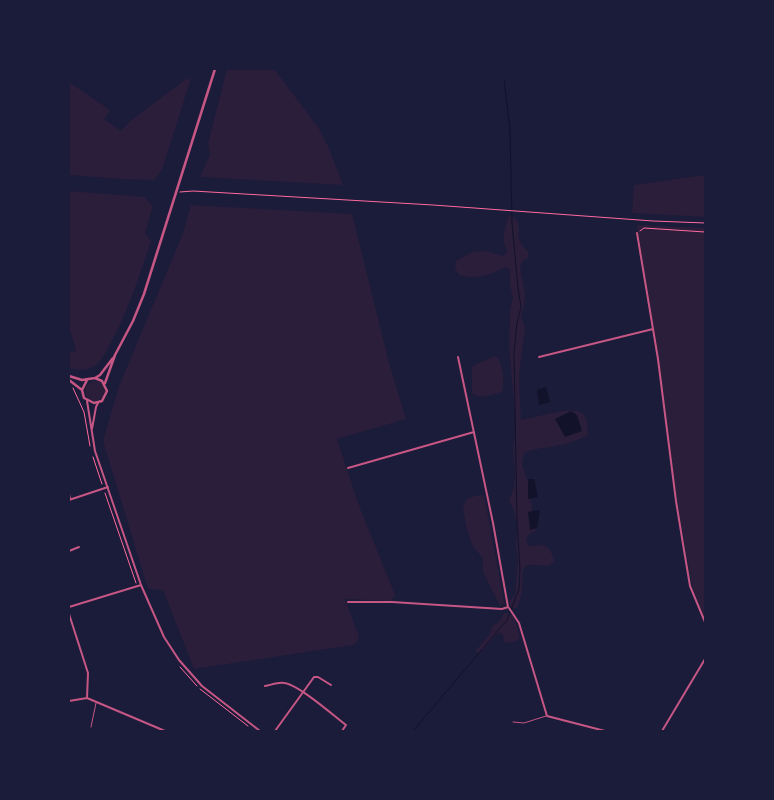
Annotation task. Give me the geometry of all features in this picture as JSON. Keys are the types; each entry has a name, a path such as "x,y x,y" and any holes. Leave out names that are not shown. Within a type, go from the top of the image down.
{"street":[{"path":"105,384 115,355 144,294 215,69"},
{"path":"637,233 653,329 676,501 690,586 705,622"},
{"path":"539,357 653,329"},
{"path":"69,376 87,380 95,378 100,375 115,355"},
{"path":"458,357 502,568 508,607 519,623 547,716 605,731"},
{"path":"92,431 96,407 106,395 107,387 102,381 95,378"},
{"path":"69,380 79,386 87,400 95,451 141,585 164,637 190,675 224,705 260,731"},
{"path":"82,390 87,380"},
{"path":"87,400 98,403"},
{"path":"348,468 474,432"},
{"path":"69,494 70,500 108,487"},
{"path":"69,551 79,547"},
{"path":"69,607 141,585"},
{"path":"348,602 392,602 502,609 508,607"},
{"path":"69,614 88,673 87,698"},
{"path":"662,731 705,659"},
{"path":"275,731 314,677 318,677 331,685"},
{"path":"265,686 284,682 303,692 346,726 342,731"},
{"path":"69,701 87,698 165,731"}],"lane":[{"path":"91,727 97,702"},
{"path":"513,722 524,723 547,716"}],"path":[{"path":"176,191 705,223"},
{"path":"637,233 644,228 705,232"},
{"path":"72,387 84,412 91,448"},
{"path":"92,454 137,586"},
{"path":"177,662 203,692 248,726"}],"shaded area":[{"path":"227,69 274,69 318,127 328,146 343,185 200,177 210,155 208,143"},
{"path":"191,78 162,170 154,180 69,175 69,82 110,110 104,119 121,131 130,121 183,81"},
{"path":"705,175 705,217 632,213 634,185"},
{"path":"69,191 144,197 153,206 145,233 151,241 133,294 107,351 97,364 82,370 69,368 69,352 76,351 69,326"},
{"path":"191,205 352,214 389,363 406,419 337,439 358,503 395,595 391,601 345,599 359,637 353,645 194,669 163,590 148,589 103,441 119,386 182,236"},
{"path":"512,216 519,224 520,242 528,252 528,258 522,261 520,269 525,294 521,316 525,328 519,375 521,420 562,411 577,411 582,413 585,418 588,432 588,435 572,442 534,449 524,453 522,464 530,489 530,501 532,504 531,524 537,530 527,536 526,540 529,546 543,545 550,549 554,561 549,566 526,566 522,572 522,590 517,608 511,608 509,601 515,595 518,560 516,545 517,526 514,510 509,501 514,487 513,448 516,426 509,345 510,309 513,298 510,285 510,270 506,267 489,274 471,277 459,275 455,268 456,261 472,252 485,251 503,256 507,252 504,231 508,217"},
{"path":"637,225 705,228 705,618 692,586 677,501"},
{"path":"493,356 498,357 502,370 502,392 486,396 475,395 472,393 472,367"},
{"path":"95,381 102,384 105,391 102,398 95,401 88,398 85,391 88,384"},
{"path":"546,387 550,402 539,405 537,390"},
{"path":"571,411 577,415 582,431 565,437 555,419"},
{"path":"528,479 534,479 538,497 528,499"},
{"path":"484,495 505,604 500,606 483,572 483,558 473,547 466,526 463,507 467,499"},
{"path":"540,510 537,528 530,530 528,512"},
{"path":"504,613 510,613 514,617 520,638 513,642 504,642 503,635 500,632 478,653 476,650 490,634 492,626 499,622"}],"waterway":[{"path":"413,731 507,620 519,589 514,353 517,323 521,307 512,223 510,130 504,79"}]}
